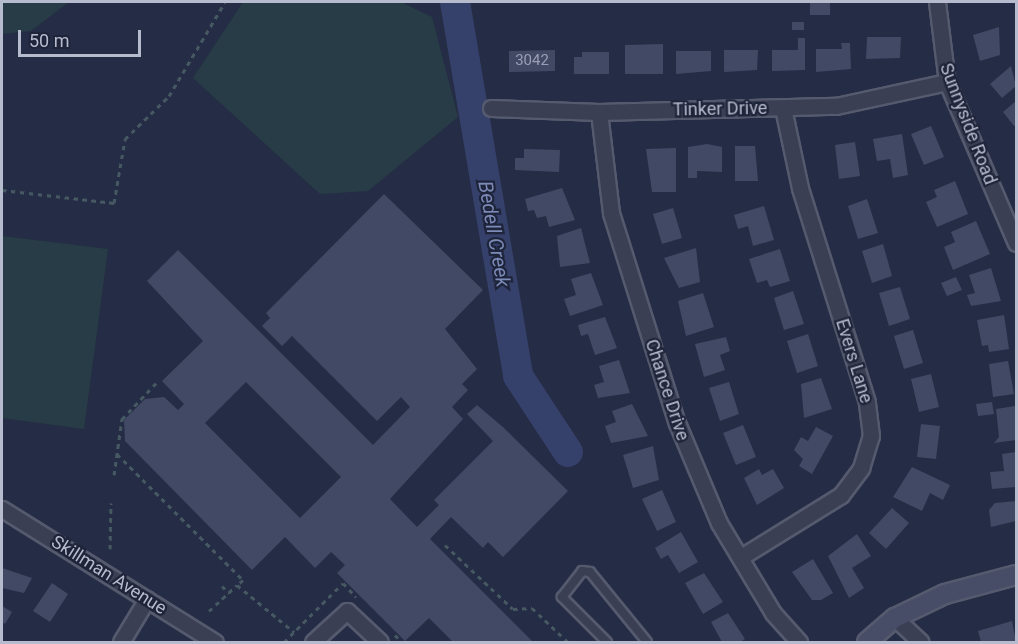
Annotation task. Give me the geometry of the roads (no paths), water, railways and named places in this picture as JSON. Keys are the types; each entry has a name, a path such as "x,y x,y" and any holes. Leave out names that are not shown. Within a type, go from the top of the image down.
{"main road":[{"path":"867,642 895,618 945,594 1017,575"}],"street":[{"name":"Sunnyside Road","path":"937,2 947,82 1017,243"},
{"name":"Tinker Drive","path":"491,108 599,112 783,108 866,101 947,82"},
{"name":"Evers Lane","path":"741,557 841,495 861,468 871,436 867,402 800,188 783,108"},
{"name":"Chance Drive","path":"599,112 611,213 677,423 703,490 773,613 799,642"},
{"name":"Skillman Avenue","path":"2,509 215,642"},
{"path":"121,642 147,598"},
{"path":"313,642 348,611 380,642"},
{"path":"895,618 921,642"}],"lane":[{"path":"607,642 562,597 582,572 590,572 647,642"}],"waterway":[{"name":"Bedell Creek","path":"455,2 518,376 568,452"}]}
